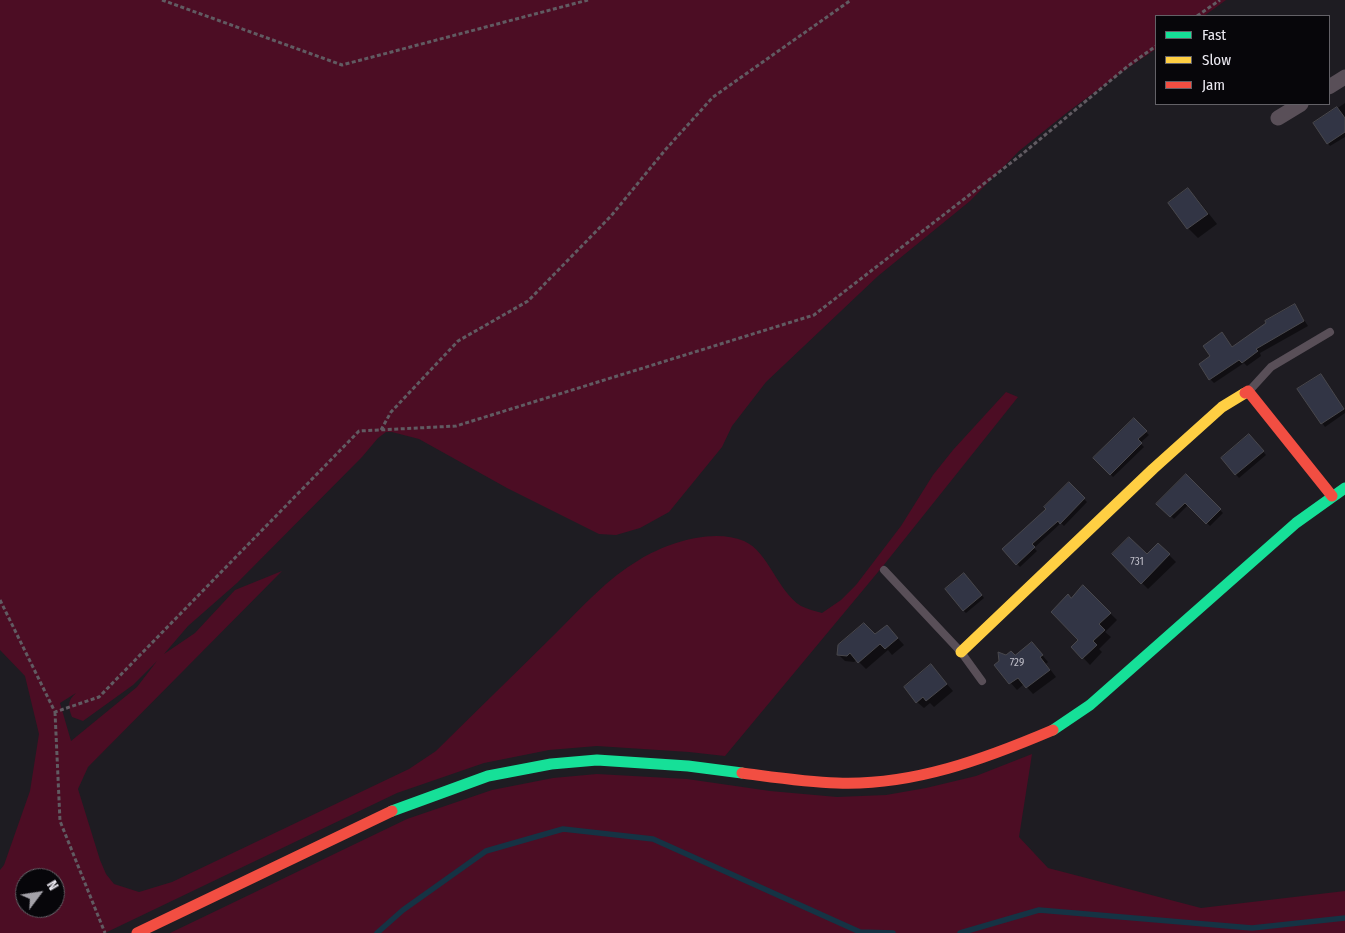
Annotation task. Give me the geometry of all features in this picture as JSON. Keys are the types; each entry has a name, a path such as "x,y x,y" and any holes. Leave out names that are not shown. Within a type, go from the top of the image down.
{"main road":[{"path":"961,652 1222,406 1248,391 1332,496"},
{"path":"137,933 402,806 488,776 551,764 597,760 688,766 771,777 838,783 884,781 923,775 971,762 1058,728 1090,705 1296,523 1345,488"}],"street":[{"path":"1330,86 1345,77"},
{"path":"1278,118 1299,105"}],"lane":[{"path":"1248,391 1271,367 1330,332"},
{"path":"884,570 961,652 982,681"}],"path":[{"path":"162,0 342,65 588,0"},
{"path":"381,430 391,412 458,340 528,301 611,216 666,149 713,97 852,0"},
{"path":"1199,15 1220,0"},
{"path":"55,712 99,697 359,431 456,426 814,315 1021,155 1128,66 1155,47"},
{"path":"0,600 55,712 60,821 105,933"}],"shaded area":[{"path":"0,0 1226,0 1205,15 1155,15 1155,50 1069,111 1019,151 970,201 878,276 766,382 732,426 722,447 669,512 640,528 616,535 599,534 507,488 419,439 386,432 237,583 188,626 164,654 195,633 235,590 282,571 88,767 78,789 106,874 114,884 139,892 172,882 409,769 436,751 606,584 639,560 663,548 690,539 704,537 731,537 744,541 753,546 767,562 785,591 793,599 801,606 822,613 841,600 856,585 901,526 933,475 953,450 1006,392 1018,397 883,566 725,756 597,746 549,750 484,763 397,793 105,933 0,933 0,870 4,865 30,791 39,734 25,676 0,650","holes":["157,661 137,687 71,741 60,703 76,693 70,701 70,710 72,717 83,721 133,685"]},
{"path":"1032,754 1019,837 1048,868 1201,908 1345,891 1345,933 170,933 407,819 492,790 553,778 597,774 687,779 770,791 837,797 886,795 976,776"}],"building":[{"path":"1337,107 1345,118 1345,132 1327,144 1313,123"},
{"path":"1188,188 1208,214 1187,229 1168,203"},
{"path":"1295,304 1304,321 1256,349 1258,351 1242,363 1239,360 1209,380 1199,364 1210,356 1203,346 1222,332 1232,347 1266,323 1265,321"},
{"path":"1321,374 1344,409 1321,424 1297,389"},
{"path":"1134,418 1147,431 1138,439 1142,443 1110,475 1093,458"},
{"path":"1249,434 1264,451 1235,475 1221,458"},
{"path":"1186,474 1221,509 1206,524 1185,503 1170,517 1156,504"},
{"path":"1069,482 1085,498 1060,524 1058,521 1032,544 1035,547 1016,565 1002,549 1046,509 1044,507"},
{"path":"1129,537 1147,554 1158,543 1170,554 1141,584 1112,554"},
{"path":"964,573 982,595 963,611 945,589"},
{"path":"1083,585 1111,613 1099,624 1105,630 1093,641 1097,645 1082,659 1071,647 1078,640 1051,612 1068,594 1071,598"},
{"path":"864,623 875,634 887,625 898,638 885,649 880,644 858,663 850,653 847,656 837,655 838,645"},
{"path":"1032,642 1043,655 1040,657 1050,670 1026,688 1018,678 1009,684 994,665 999,661 998,652 1006,655 1011,651 1015,655"},
{"path":"931,664 947,684 926,701 923,697 916,703 904,687"}],"waterway":[{"path":"377,933 403,910 486,851 563,829 653,839 860,932 893,933"},
{"path":"960,933 1039,910 1252,928 1345,918"}],"traffic: fast":[{"path":"1053,730 1090,705 1296,523 1345,488"},
{"path":"392,811 488,776 551,764 597,760 688,766 742,773"}],"traffic: slow":[{"path":"961,652 1153,469 1222,407 1245,393"}],"traffic: jam":[{"path":"1245,393 1248,391 1332,496"},
{"path":"742,773 837,783 893,780 920,775 975,760 1053,730"},
{"path":"137,933 392,811"}]}
